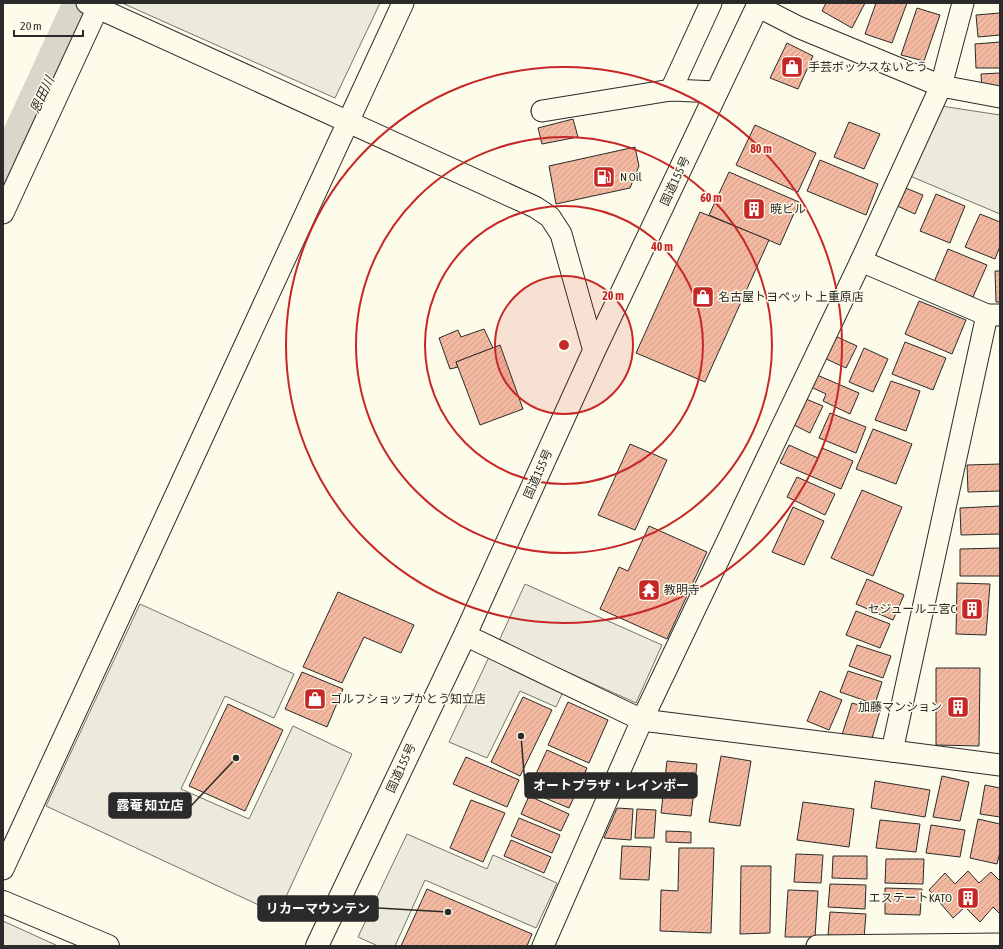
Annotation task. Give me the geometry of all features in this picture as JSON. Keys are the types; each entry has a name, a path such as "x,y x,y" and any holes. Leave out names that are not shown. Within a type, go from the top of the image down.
{"main road":[{"name":"国道155号","path":"317,946 465,635 594,351 758,5"},
{"path":"3,902 108,946"}],"street":[{"path":"3,869 403,3"},
{"path":"671,90 711,3"},
{"path":"543,946 642,720 861,261 941,86 962,3"},
{"path":"3,213 95,5 535,207 550,217 561,234 594,351"},
{"path":"758,5 798,27 941,86 1000,97"},
{"path":"542,111 671,90 716,92"},
{"path":"861,261 993,315 892,751"},
{"path":"465,635 642,720 1000,765"},
{"path":"817,946 1000,944"}],"shaded area":[{"path":"122,3 380,3 335,98"},
{"path":"941,106 1000,115 1000,214 910,176"},
{"path":"525,584 662,645 636,703 499,641"},
{"path":"140,604 294,674 274,718 225,696 181,789 249,819 293,726 352,754 278,914 46,806"},
{"path":"489,657 563,692 556,707 520,691 487,758 449,742"},
{"path":"407,834 487,869 493,855 557,883 536,928 425,880 395,946 378,946 358,937"},
{"path":"3,921 58,946 3,946"}],"building":[{"path":"826,3 865,3 852,28 822,11"},
{"path":"876,3 907,3 892,43 865,34"},
{"path":"917,8 940,15 924,61 901,55"},
{"path":"1000,13 1000,35 978,37 976,15"},
{"path":"1000,42 1000,68 976,68 975,44"},
{"name":"手芸ボックスないとう","path":"787,43 813,56 798,89 770,78"},
{"path":"1000,73 1000,93 982,93 981,74"},
{"path":"573,119 578,137 542,144 538,128"},
{"path":"849,122 880,134 864,169 834,157"},
{"path":"755,125 816,153 798,192 736,165"},
{"path":"635,147 639,166 630,188 556,204 549,166"},
{"path":"820,160 878,184 866,215 807,191"},
{"name":"暁ビル","path":"729,172 799,202 780,245 709,215"},
{"path":"903,187 923,195 915,214 895,205"},
{"path":"936,194 965,206 950,243 920,231"},
{"name":"名古屋トヨペット 上重原店","path":"700,212 769,240 705,382 636,353"},
{"path":"980,214 1000,222 1000,246 995,259 965,247"},
{"path":"948,249 987,265 973,297 934,282"},
{"path":"995,271 1000,271 1000,302 996,302"},
{"path":"919,301 966,320 952,354 905,334"},
{"path":"484,329 493,348 456,362 458,367 450,369 439,338 458,330 461,337"},
{"path":"835,336 857,346 846,368 824,358"},
{"path":"905,342 946,358 933,390 892,374"},
{"path":"500,345 523,409 480,425 456,362"},
{"path":"864,348 888,359 873,392 849,382"},
{"path":"817,375 859,393 850,414 823,401 826,394 811,387"},
{"path":"891,381 920,391 906,431 875,420"},
{"path":"806,399 823,406 810,433 794,425"},
{"path":"830,413 866,427 856,453 819,438"},
{"path":"873,429 912,444 896,484 856,469"},
{"path":"630,444 667,460 635,530 598,515"},
{"path":"789,445 818,458 822,448 853,461 841,489 780,463"},
{"path":"1000,464 1000,491 968,492 967,465"},
{"path":"797,477 835,494 825,515 787,497"},
{"path":"862,490 902,507 873,576 831,558"},
{"path":"1000,506 1000,534 961,535 960,508"},
{"path":"793,507 824,521 804,565 772,552"},
{"name":"教明寺","path":"649,526 707,552 667,639 600,609 619,567 628,571"},
{"path":"1000,548 1000,576 960,576 960,549"},
{"path":"867,579 904,595 893,620 856,604"},
{"name":"セジュール二宮C","path":"957,583 990,584 986,635 956,634"},
{"path":"338,592 414,625 401,653 364,637 342,683 303,667"},
{"path":"856,611 890,624 880,648 846,635"},
{"path":"857,645 891,656 883,678 849,666"},
{"name":"加藤マンション","path":"936,668 980,668 979,746 936,745"},
{"path":"848,671 882,682 875,704 840,692"},
{"name":"ゴルフショップかとう知立店","path":"302,672 343,689 327,727 285,709"},
{"path":"820,691 842,700 829,730 807,721"},
{"path":"523,697 552,710 520,776 491,762"},
{"path":"568,702 608,720 589,763 548,745"},
{"path":"852,703 880,711 870,745 841,738"},
{"path":"228,704 283,730 245,811 189,786"},
{"path":"547,750 587,768 569,808 528,791"},
{"path":"721,756 751,761 740,826 709,822"},
{"path":"466,757 519,780 507,807 453,784"},
{"path":"667,761 697,764 691,816 661,813"},
{"path":"942,776 969,782 960,821 933,817"},
{"path":"875,781 930,790 925,817 871,808"},
{"path":"985,785 1000,788 1000,817 980,814"},
{"path":"529,796 569,814 561,831 521,814"},
{"path":"471,800 505,813 483,862 450,848"},
{"path":"803,802 854,809 849,847 797,840"},
{"path":"617,808 633,809 631,840 604,838"},
{"path":"637,809 656,810 654,838 635,838"},
{"path":"519,818 560,835 552,853 511,836"},
{"path":"978,819 1000,824 1000,852 997,864 970,858"},
{"path":"880,820 920,824 916,852 876,848"},
{"path":"931,825 965,830 960,857 926,853"},
{"path":"666,831 691,832 691,843 666,842"},
{"path":"511,840 551,857 544,873 504,856"},
{"path":"622,846 651,847 649,880 620,879"},
{"path":"679,848 714,848 711,933 660,931 661,890 678,891"},
{"path":"796,854 823,855 821,883 794,882"},
{"path":"833,856 867,856 867,879 832,878"},
{"path":"886,859 924,859 923,884 885,883"},
{"path":"741,866 771,866 770,933 740,934"},
{"name":"エステートKATO","path":"968,871 979,883 991,872 1000,881 1000,914 993,907 980,922 965,907 953,918 929,890 945,873 955,884"},
{"path":"830,884 866,885 865,909 828,907"},
{"path":"885,888 922,889 920,915 885,914"},
{"path":"427,889 532,934 527,946 401,946"},
{"path":"788,890 818,891 815,937 785,937"},
{"path":"830,912 866,914 864,938 828,935"}],"waterway":[{"name":"恩田川","path":"3,180 81,11"}],"place":[{"name":"手芸ボックスないとう","path":"792,67"},
{"name":"N Oil","path":"604,177"},
{"name":"暁ビル","path":"754,209"},
{"name":"名古屋トヨペット 上重原店","path":"703,297"},
{"name":"教明寺","path":"649,590"},
{"name":"セジュール二宮C","path":"972,609"},
{"name":"ゴルフショップかとう知立店","path":"315,699"},
{"name":"加藤マンション","path":"958,707"},
{"name":"オートプラザ・レインボー","path":"521,736"},
{"name":"露菴 知立店","path":"236,758"},
{"name":"エステートKATO","path":"968,898"},
{"name":"リカーマウンテン","path":"448,912"}]}
